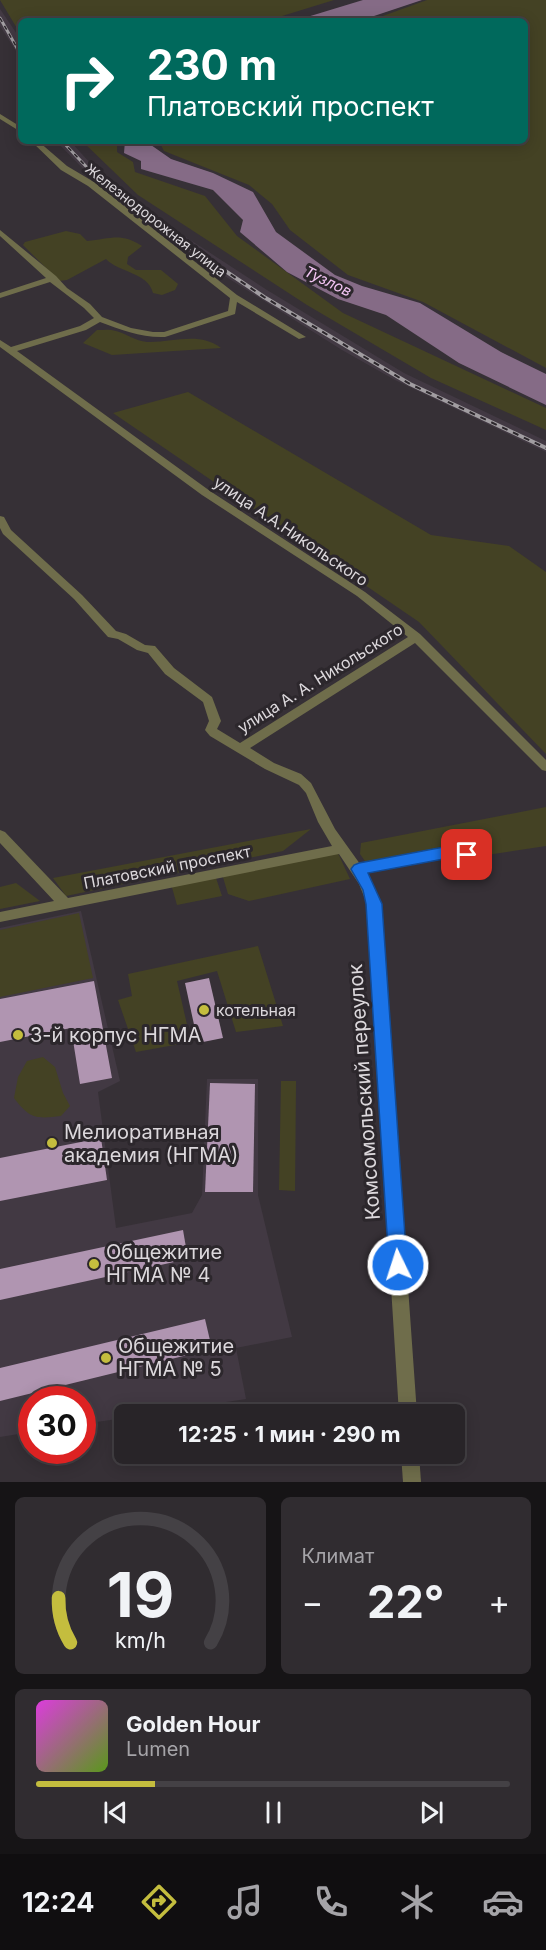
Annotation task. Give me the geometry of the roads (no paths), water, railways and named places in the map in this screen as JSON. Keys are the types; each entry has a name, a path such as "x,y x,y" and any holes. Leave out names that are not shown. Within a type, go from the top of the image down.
{"street":[{"path":"0,116 18,128"},
{"name":"Железнодорожная улица","path":"37,144 64,168 91,184 234,297 302,337"},
{"path":"0,232 64,290 87,306 99,319 82,328 11,350"},
{"path":"0,296 53,278"},
{"name":"Железнодорожная улица","path":"99,319 141,333 165,334 232,312 234,297"},
{"name":"улица А.А.Никольского","path":"0,343 206,493 361,594 417,637 546,767"},
{"name":"Комсомольский переулок","path":"0,519 7,532 78,597 112,634 119,634 144,650 151,650 157,659 195,692 208,700 215,721 211,730 219,739 241,748 256,760 302,781 311,791 324,822 341,849 359,869 370,890 374,904 407,1404"},
{"name":"улица А. А. Никольского","path":"241,748 417,637"},
{"path":"0,835 65,904"},
{"name":"Платовский проспект","path":"0,917 341,849"},
{"path":"359,869 449,852 484,857"},
{"path":"411,1464 412,1482"}],"water":[{"path":"363,0 422,0 368,18 304,18"},
{"name":"Тузлов","path":"125,144 151,144 171,159 213,173 253,192 276,232 335,275 362,286 420,303 501,352 546,374 546,405 459,363 386,315 338,299 287,272 240,232 243,220 213,190 141,169 141,161 124,153"}],"railway":[{"path":"0,18 18,50"},
{"path":"65,144 96,177"},
{"path":"96,177 123,202 264,297 410,384 546,448"}],"place":[{"name":"котельная","path":"204,1010"},
{"name":"3-й корпус НГМА","path":"18,1035"},
{"name":"Мелиоративная академия (НГМА)","path":"52,1143"},
{"name":"Общежитие НГМА № 4","path":"94,1264"},
{"name":"Общежитие НГМА № 5","path":"106,1358"}]}
